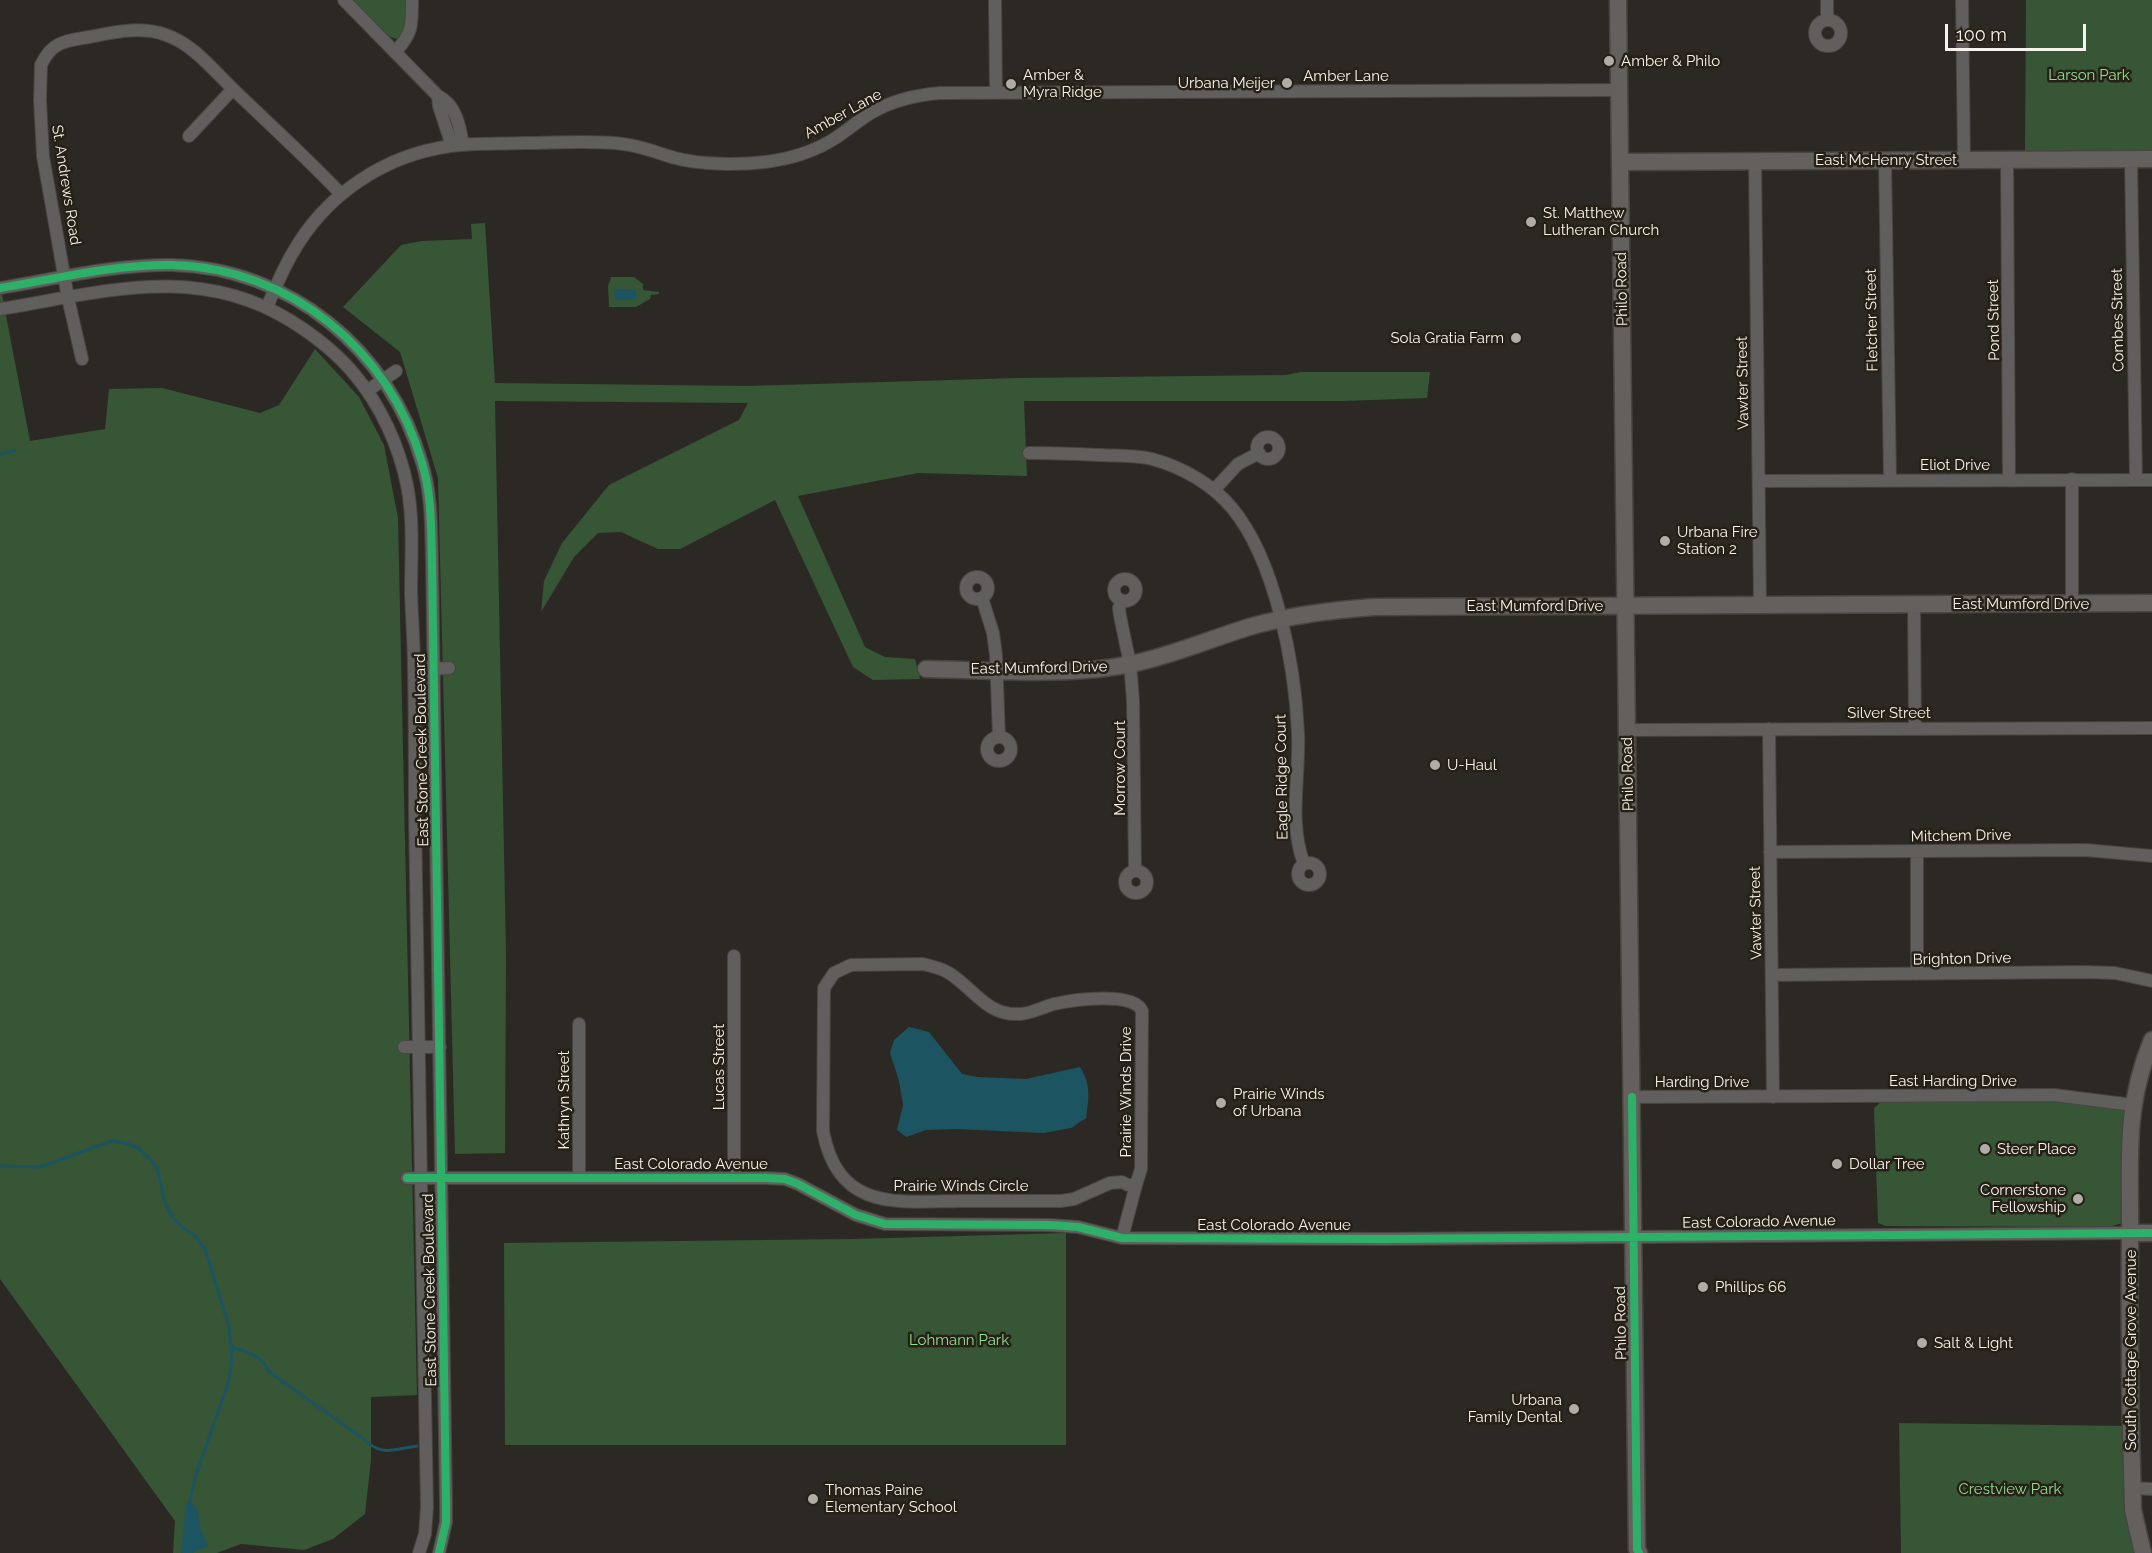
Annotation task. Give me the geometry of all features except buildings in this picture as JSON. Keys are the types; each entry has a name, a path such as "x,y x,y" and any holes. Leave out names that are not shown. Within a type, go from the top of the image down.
{"street":[{"path":"344,0 438,96 450,103 459,124 458,145"},
{"path":"396,51 405,41 411,29 412,0"},
{"path":"995,0 996,92"},
{"name":"Philo Road","path":"1618,0 1637,1552"},
{"path":"1827,0 1827,20"},
{"path":"1962,0 1964,159"},
{"name":"St. Andrews Road","path":"81,359 68,298 41,139 40,73 45,56 56,45 74,39 124,31 150,31 176,39 188,47 233,89 341,194"},
{"path":"189,136 233,89"},
{"name":"Amber Lane","path":"267,307 292,253 305,233 320,214 341,194 376,169 394,161 415,153 458,145 608,143 640,147 698,162 763,162 792,157 824,145 872,113 905,99 940,93 1618,90"},
{"name":"Pond Street","path":"2007,159 2010,479"},
{"name":"Combes Street","path":"2131,159 2136,480"},
{"name":"East McHenry Street","path":"1620,162 2152,159"},
{"name":"Vawter Street","path":"1755,160 1760,606"},
{"name":"Fletcher Street","path":"1885,160 1890,480"},
{"name":"East Stone Creek Boulevard","path":"0,288 136,267 171,265 194,266 251,279 314,310 350,339 384,379 404,414 416,443 431,508 446,1461 446,1522 439,1553"},
{"name":"East Stone Creek Boulevard","path":"0,309 128,288 176,285 234,294 267,307 321,342 356,376 367,391 393,439 406,483 411,526 427,1522 419,1553"},
{"path":"367,391 396,371"},
{"name":"Eagle Ridge Court","path":"1029,453 1129,456 1152,459 1190,474 1214,490 1235,511 1248,532 1266,573 1281,618 1290,662 1297,716 1298,748 1294,826 1304,864"},
{"path":"1214,490 1238,464 1259,453"},
{"path":"2072,479 2072,604"},
{"name":"Eliot Drive","path":"1759,481 2152,480"},
{"path":"982,598 993,633 998,670 999,737"},
{"name":"Morrow Court","path":"1122,601 1119,608 1130,664 1134,714 1135,871"},
{"name":"East Mumford Drive","path":"926,669 1082,670 1130,664 1281,618 1337,609 1374,607 2152,603"},
{"path":"1914,605 1915,728"},
{"path":"414,670 449,668"},
{"name":"Silver Street","path":"1627,730 2152,728"},
{"name":"Vawter Street","path":"1769,729 1773,1097"},
{"name":"Mitchem Drive","path":"1770,852 2086,850 2152,856"},
{"path":"1917,851 1917,974"},
{"name":"Lucas Street","path":"734,1178 735,956"},
{"name":"Prairie Winds Drive","path":"831,976 841,968 851,965 930,966 948,972 995,1010 1019,1015 1069,1001 1116,1000 1135,1003 1142,1011 1141,1169 1122,1238"},
{"name":"Brighton Drive","path":"1772,975 2095,973 2131,975 2152,981"},
{"name":"Prairie Winds Circle","path":"831,976 824,988 823,997 823,1131 832,1163 857,1190 871,1197 900,1202 1061,1201 1110,1183 1122,1182 1136,1185"},
{"name":"Kathryn Street","path":"579,1024 579,1177"},
{"path":"404,1047 440,1047"},
{"name":"South Cottage Grove Avenue","path":"2143,1553 2133,1510 2132,1488 2128,1163 2133,1105 2150,1049"},
{"name":"East Harding Drive","path":"1773,1097 2054,1095 2133,1105"},
{"name":"Harding Drive","path":"1632,1097 1773,1097"},
{"name":"East Colorado Avenue","path":"407,1178 785,1179 856,1215 885,1224 1050,1225 1078,1227 1122,1238 1384,1239 2152,1233"},
{"path":"426,1461 446,1461"},
{"path":"2132,1488 2152,1488"}],"green space":[{"path":"352,0 406,0 407,23 402,36 397,39 390,37"},
{"name":"Larson Park","path":"2026,0 2152,0 2152,153 2025,153"},
{"path":"485,223 495,383 747,386 1019,378 1286,375 1301,372 1430,372 1427,398 1344,401 1024,401 1027,476 918,473 798,496 865,647 885,657 915,659 920,679 873,680 853,667 775,500 680,549 658,549 621,532 598,533 574,557 541,612 544,581 562,543 609,485 739,420 748,403 495,401 506,953 505,1153 455,1154 438,478 400,352 343,307 401,245 422,241 472,239 471,224"},
{"path":"611,277 634,277 643,284 643,290 659,292 659,294 651,295 650,299 636,307 609,307 608,286"},
{"path":"0,284 30,441 105,429 109,389 162,388 260,413 279,405 315,349 359,397 384,445 398,518 417,1395 371,1397 371,1460 365,1514 333,1539 304,1550 241,1544 217,1553 173,1553 175,1521 0,1279"},
{"path":"2053,1100 2121,1109 2125,1112 2122,1223 2109,1227 1886,1226 1878,1223 1874,1108 1881,1102"},
{"name":"Lohmann Park","path":"1066,1233 1066,1445 505,1445 504,1243 853,1239"},
{"name":"Crestview Park","path":"1899,1423 2127,1426 2128,1529 2134,1553 1901,1553"}],"water":[{"path":"614,289 635,289 637,297 635,300 615,300"},
{"path":"909,1027 929,1032 962,1074 977,1077 1026,1079 1080,1067 1086,1079 1088,1091 1086,1118 1071,1128 1044,1133 955,1129 926,1130 906,1137 897,1130 903,1105 899,1081 890,1053 894,1040"},
{"path":"190,1501 196,1507 201,1530 208,1546 192,1553 181,1553 186,1504"}],"waterway":[{"path":"0,454 14,451"},
{"path":"0,1166 40,1167 112,1141 138,1148 152,1161 158,1171 164,1199 171,1215 195,1236 205,1249 229,1327 232,1359 229,1380 195,1478 190,1501"},
{"path":"232,1347 259,1358 269,1372 375,1447 381,1450 393,1450 417,1446"}],"cycle path":[{"path":"0,288 107,269 151,265 215,270 256,281 295,299 329,323 360,351 386,385 407,422 422,463 429,500 432,562 446,1504 446,1522 439,1553"},
{"path":"1632,1097 1637,1549 1639,1553"},
{"path":"407,1178 785,1179 856,1215 885,1224 1050,1225 1078,1227 1122,1238 1384,1239 2152,1233"}],"place":[{"name":"Amber & Philo","path":"1609,61"},
{"name":"Urbana Meijer","path":"1287,83"},
{"name":"Amber & Myra Ridge","path":"1011,84"},
{"name":"St. Matthew Lutheran Church","path":"1531,222"},
{"name":"Sola Gratia Farm","path":"1516,338"},
{"name":"Urbana Fire Station 2","path":"1665,541"},
{"name":"U-Haul","path":"1435,765"},
{"name":"Prairie Winds of Urbana","path":"1221,1103"},
{"name":"Steer Place","path":"1985,1149"},
{"name":"Dollar Tree","path":"1837,1164"},
{"name":"Cornerstone Fellowship","path":"2078,1199"},
{"name":"Phillips 66","path":"1703,1287"},
{"name":"Salt & Light","path":"1922,1343"},
{"name":"Urbana Family Dental","path":"1574,1409"},
{"name":"Thomas Paine Elementary School","path":"813,1499"}]}
